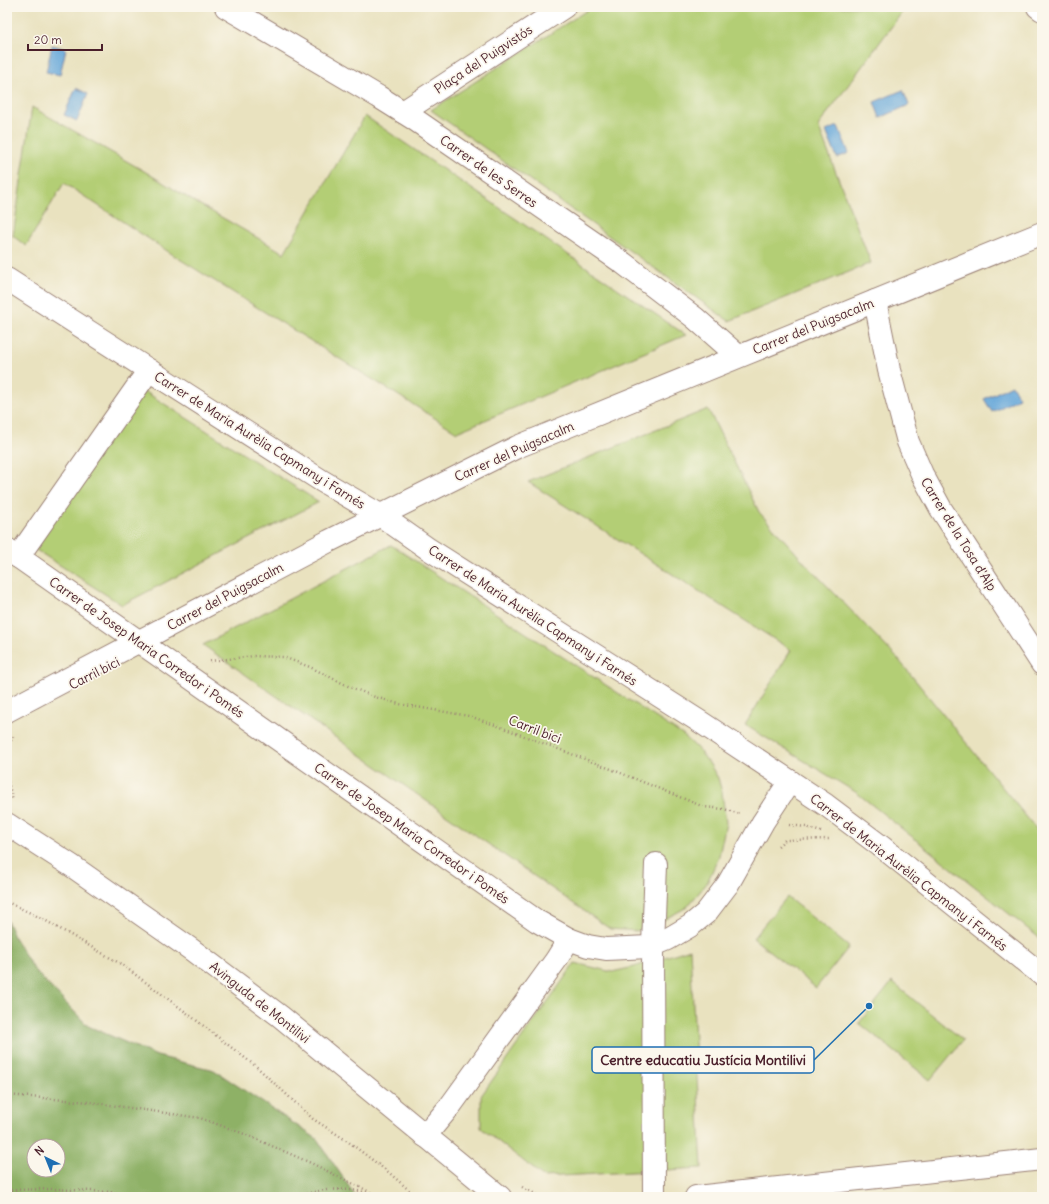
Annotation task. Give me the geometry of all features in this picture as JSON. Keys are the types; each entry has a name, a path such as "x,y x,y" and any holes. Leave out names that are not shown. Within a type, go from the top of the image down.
{"street":[{"name":"Carrer de les Serres","path":"226,7 403,112 623,263 695,318 738,356"},
{"name":"Plaça del Puigvistós","path":"403,112 564,7"},
{"path":"1038,7 1042,10"},
{"name":"Carrer del Puigsacalm","path":"7,711 189,614 380,515 517,447 1042,233"},
{"name":"Carrer de Maria Aurèlia Capmany i Farnés","path":"7,279 322,481 380,515 427,548 590,651 826,805 882,847 1042,975"},
{"name":"Carrer de la Tosa d'Alp","path":"875,301 889,370 908,442 922,474 941,509 1042,664"},
{"path":"13,553 149,370"},
{"name":"Carrer de Josep Maria Corredor i Pomés","path":"13,553 537,921 569,939 588,946 606,949 649,947 668,939 690,926 706,913 728,884 790,781"},
{"name":"Avinguda de Montilivi","path":"7,824 72,866 192,950 280,1016 500,1197"},
{"path":"654,1197 653,945 656,864"},
{"path":"425,1136 451,1105 556,960 569,939"},
{"path":"696,1197 1042,1159"}],"path":[{"name":"Carril bici","path":"176,667 222,659 254,656 283,657 310,666 348,686 375,697 399,704 469,716 498,726 611,769 704,807 733,811 764,822 806,827 825,834"},
{"path":"7,760 9,744 16,733"},
{"path":"7,902 41,918 121,964 258,1068 313,1119 346,1140 387,1171 417,1197"},
{"path":"7,1095 89,1102 200,1118 242,1133 312,1163 385,1197"},
{"path":"7,1190 53,1189 112,1192 138,1197"},
{"path":"299,1197 308,1193 340,1189 376,1194"}],"green space":[{"path":"592,7 906,7 818,126 871,263 729,321 431,110"},
{"path":"32,107 284,253 365,116 686,335 457,432 181,260 64,183 26,246 13,236"},
{"path":"144,391 319,502 122,605 33,548"},
{"path":"708,409 759,512 806,564 898,659 1042,836 1042,940 857,793 745,725 791,650 528,482"},
{"path":"391,545 684,736 696,747 709,763 718,778 722,792 726,823 719,856 707,883 687,907 660,922 637,931 610,929 203,645"},
{"path":"787,897 849,947 816,988 753,938"},
{"path":"7,920 14,937 35,971 88,1026 157,1056 214,1070 317,1139 356,1197 7,1197"},
{"path":"690,949 702,1168 544,1177 481,1128 481,1096 575,963 612,972 634,967"},
{"path":"892,982 963,1040 930,1080 859,1023"}],"water":[{"path":"52,45 66,49 60,75 46,72"},
{"path":"76,88 88,94 77,121 64,115"},
{"path":"903,90 909,105 880,118 874,102"},
{"path":"838,126 849,153 837,158 826,131"},
{"path":"1012,385 1019,398 992,412 984,399"}],"place":[{"name":"Centre educatiu Justícia Montilivi","path":"869,1006"}]}
